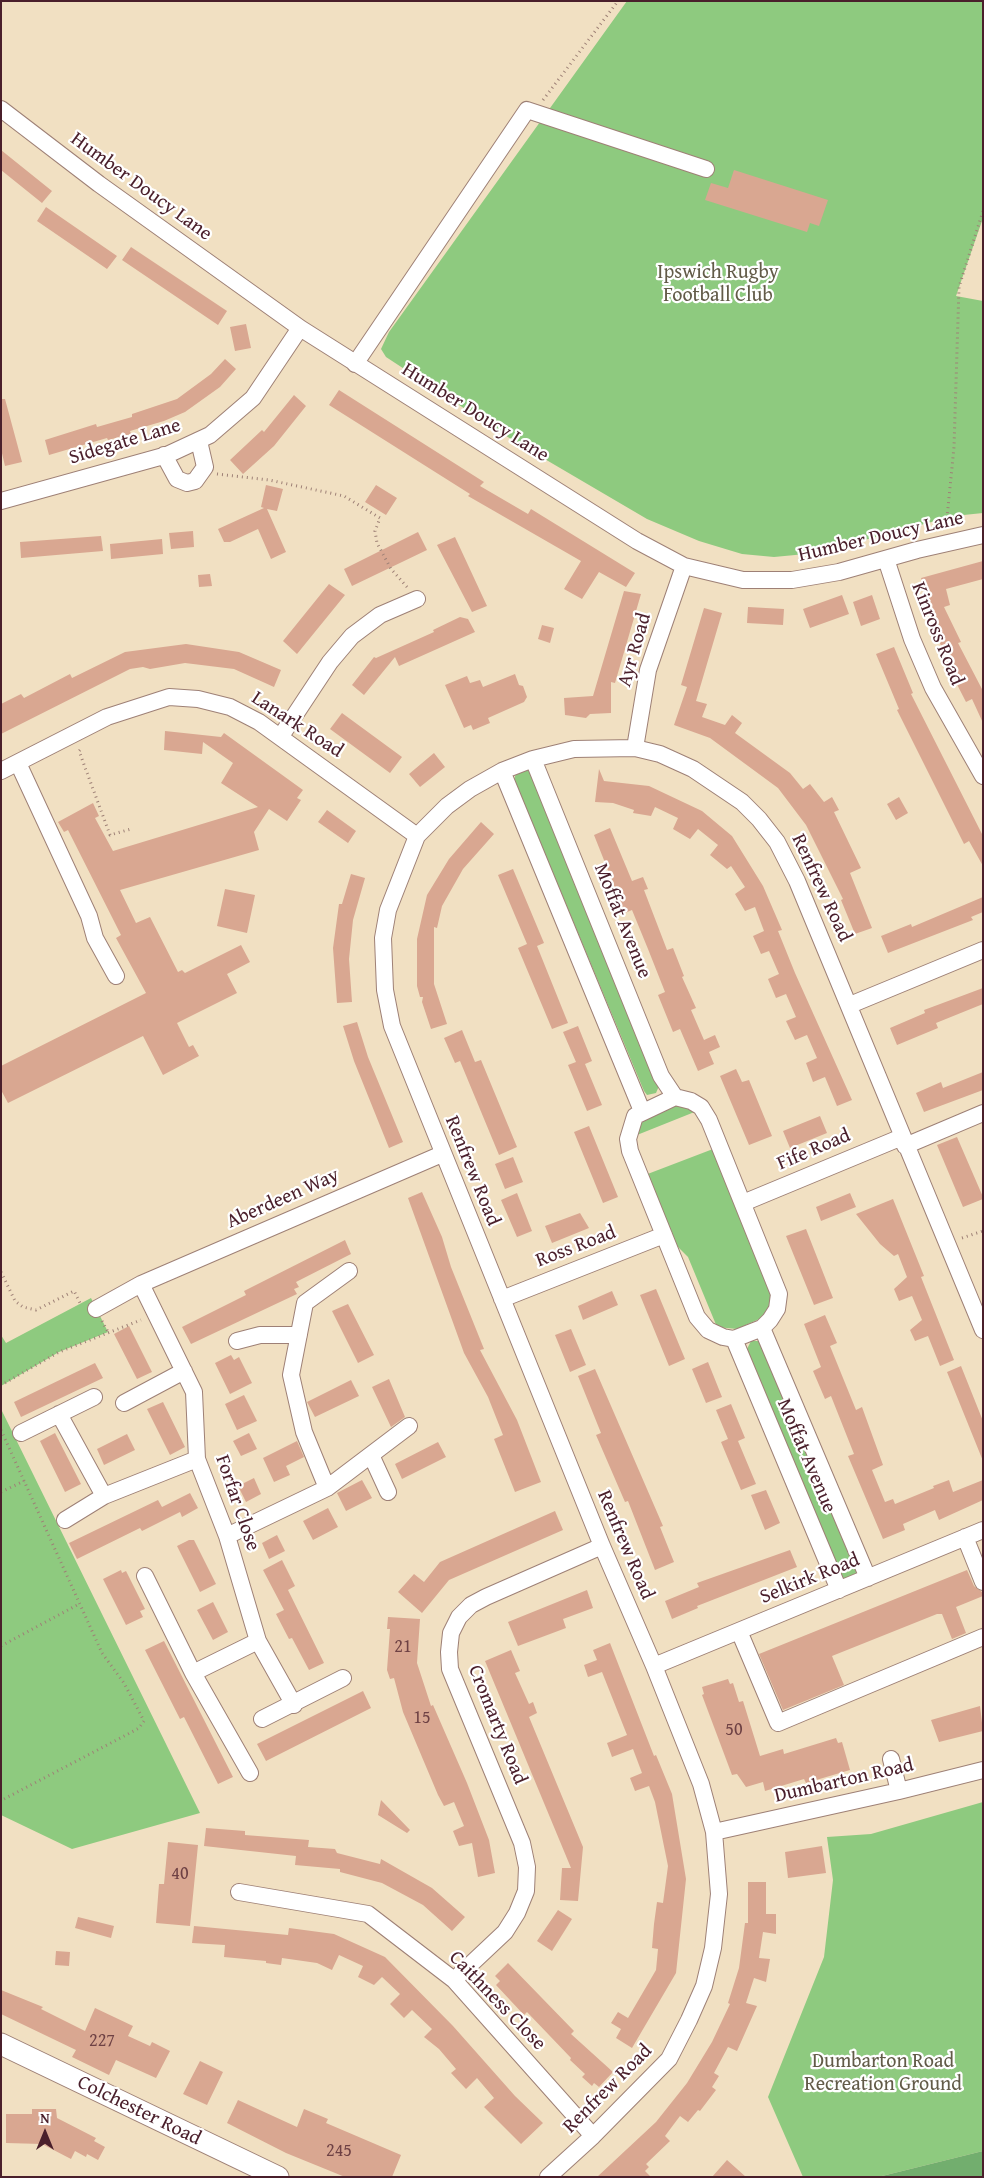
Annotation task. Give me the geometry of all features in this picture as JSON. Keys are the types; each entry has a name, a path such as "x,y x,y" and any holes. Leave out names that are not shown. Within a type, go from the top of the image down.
{"main road":[{"name":"Colchester Road","path":"1,2044 278,2177"}],"street":[{"name":"Humber Doucy Lane","path":"1,109 98,184 300,328 637,541 684,566 743,580 792,580 839,572 983,535"},
{"path":"355,364 527,110 706,169"},
{"name":"Sidegate Lane","path":"1,501 164,455 199,441 224,424 253,398 300,328"},
{"path":"164,455 177,479 187,483 195,481 206,467 199,441"},
{"name":"Kinross Road","path":"886,559 912,639 926,672 977,752 983,776"},
{"name":"Ayr Road","path":"635,748 648,670 684,566"},
{"path":"281,736 330,662 352,636 380,615 418,599"},
{"name":"Lanark Road","path":"1,771 107,717 169,697 198,699 230,707 259,722 281,736 417,836"},
{"name":"Renfrew Road","path":"548,2177 593,2136 669,2059 704,1986 713,1948 719,1894 714,1832 701,1784 654,1666 602,1546 442,1154 392,1026 385,990 383,938 388,910 417,836 447,806 470,789 502,771 534,759 574,749 635,748 660,754 693,769 742,802 759,819 777,842 798,881 850,1005 903,1142 983,1330"},
{"name":"Moffat Avenue","path":"534,759 661,1076 675,1097"},
{"path":"18,763 89,916 96,938 116,976"},
{"path":"502,771 642,1111"},
{"path":"850,1005 983,950"},
{"path":"675,1097 691,1101 701,1107 709,1120 779,1294 777,1309 762,1328 734,1339 722,1337 708,1330 697,1317 630,1151 628,1139 631,1124 635,1116 642,1111 675,1097"},
{"path":"903,1142 983,1113"},
{"name":"Fife Road","path":"743,1203 903,1142"},
{"name":"Aberdeen Way","path":"96,1309 141,1284 442,1154"},
{"name":"Ross Road","path":"502,1299 664,1235"},
{"path":"327,1488 304,1432 291,1374 305,1303 349,1271"},
{"name":"Forfar Close","path":"141,1284 194,1392 197,1459 227,1536 258,1641 294,1705"},
{"name":"Moffat Avenue","path":"762,1328 868,1578"},
{"path":"237,1341 260,1335 299,1335"},
{"name":"Moffat Avenue","path":"734,1339 839,1590"},
{"path":"124,1403 184,1371"},
{"path":"21,1433 94,1397"},
{"path":"60,1414 104,1496"},
{"path":"227,1536 327,1488 409,1426"},
{"path":"371,1454 388,1492"},
{"path":"65,1520 104,1496 197,1459"},
{"name":"Selkirk Road","path":"654,1666 983,1530"},
{"path":"965,1537 983,1582"},
{"name":"Cromarty Road","path":"454,1980 505,1932 513,1920 526,1891 527,1867 522,1843 450,1669 451,1633 459,1617 486,1596 602,1546"},
{"path":"145,1576 192,1673 250,1773"},
{"path":"739,1631 778,1723 983,1637"},
{"path":"192,1673 258,1641"},
{"path":"262,1719 294,1705 343,1678"},
{"path":"891,1759 899,1791"},
{"name":"Dumbarton Road","path":"714,1832 899,1791 983,1770"},
{"name":"Caithness Close","path":"239,1892 368,1914 454,1980 593,2136"}],"path":[{"path":"527,110 544,100 618,1"},
{"path":"950,542 945,523 954,447 958,287 983,211"},
{"path":"216,474 269,480 344,496 380,518 375,531 377,543 391,570 418,599"},
{"path":"78,751 110,836 131,830"},
{"path":"946,1243 983,1231"},
{"path":"1,1272 15,1301 23,1307 36,1310 74,1291 86,1314 96,1309"},
{"path":"5,1383 59,1352 156,1315"},
{"path":"1,1430 102,1653 124,1683 144,1721 139,1728 128,1734 4,1799 1,1798"},
{"path":"1,1492 24,1481"},
{"path":"1,1646 79,1604"}],"green space":[{"name":"Ipswich Rugby Football Club","path":"627,1 983,1 983,218 956,296 983,301 983,513 954,516 816,553 774,557 742,554 699,541 647,519 514,441 386,357 381,349 389,332"},
{"path":"527,770 531,772 659,1086 656,1093 647,1095 644,1091 514,780 516,773"},
{"path":"679,1103 697,1111 632,1137 637,1122"},
{"path":"713,1149 774,1303 766,1316 737,1329 717,1327 688,1257 672,1241 645,1175"},
{"path":"91,1298 108,1332 59,1352 1,1386 1,1335 6,1343"},
{"path":"751,1341 759,1341 857,1572 851,1580 841,1579 747,1349"},
{"path":"1,1409 200,1813 72,1849 1,1815"},
{"name":"Dumbarton Road Recreation Ground","path":"983,1802 983,2151 878,2177 803,2177 768,2097 824,1957 833,1880 827,1837 871,1834"},
{"path":"983,2151 983,2177 878,2177"}],"building":[{"path":"1,150 52,191 42,203 1,170"},
{"path":"734,170 828,200 819,226 810,223 807,232 705,200 711,183 728,188"},
{"path":"46,207 117,256 107,269 37,221"},
{"path":"131,247 227,311 218,325 122,260"},
{"path":"246,324 251,348 235,351 230,327"},
{"path":"225,359 236,369 220,387 185,412 164,421 130,431 131,434 108,440 107,438 49,455 45,440 96,424 97,427 132,417 132,414 177,399 211,374"},
{"path":"339,390 484,482 480,486 528,514 531,509 635,573 626,587 599,572 582,599 564,589 581,561 468,496 470,494 329,405"},
{"path":"294,395 306,406 274,446 243,474 230,460 262,430 264,432"},
{"path":"1,399 5,399 22,462 5,466 1,449"},
{"path":"266,485 283,489 277,511 267,509 286,552 271,559 258,529 230,542 224,542 218,529 264,508 261,507"},
{"path":"376,485 397,498 386,515 365,502"},
{"path":"193,531 194,547 171,549 169,533"},
{"path":"418,532 427,550 352,586 344,569"},
{"path":"101,536 103,551 21,558 20,542"},
{"path":"455,537 487,606 472,612 437,545"},
{"path":"162,539 163,554 111,559 110,544"},
{"path":"983,561 983,579 946,589 950,605 944,607 961,642 958,643 983,691 983,723 972,699 966,702 944,659 947,658 934,631 936,630 921,578"},
{"path":"210,574 212,586 199,587 198,575"},
{"path":"329,584 345,595 297,654 283,641"},
{"path":"624,591 641,594 615,683 611,682 611,713 590,714 586,718 565,715 564,698 593,696"},
{"path":"842,595 849,614 810,628 803,609"},
{"path":"872,595 880,619 861,626 853,602"},
{"path":"748,607 784,609 783,625 747,623"},
{"path":"704,608 722,613 696,701 707,704 702,717 725,725 732,715 742,723 735,733 790,773 803,789 810,784 824,802 832,797 839,810 834,812 861,868 850,873 872,928 855,934 841,900 843,899 806,825 778,788 710,738 674,725 687,687 681,685"},
{"path":"460,617 468,619 475,632 399,666 395,657 364,695 352,685 374,657 376,658 434,632 433,630"},
{"path":"542,625 554,628 550,643 538,639"},
{"path":"186,644 239,652 281,670 274,687 234,669 185,663 150,669 143,667 130,669 1,734 1,704 21,694 24,698 70,674 72,678 125,652"},
{"path":"894,647 913,693 911,694 983,836 983,866 969,841 964,844 897,710 899,709 876,654"},
{"path":"515,674 519,685 523,686 527,697 524,702 488,718 490,723 473,730 471,725 464,728 445,685 467,676 470,683 480,680 483,687"},
{"path":"342,713 402,757 390,773 330,729"},
{"path":"165,731 221,737 224,733 303,790 297,798 301,800 287,821 269,809 254,832 259,850 120,890 136,923 150,917 178,972 182,970 185,973 241,945 250,962 227,974 237,993 177,1023 189,1047 193,1045 199,1056 163,1075 143,1036 8,1103 1,1090 1,1066 146,993 116,938 121,935 68,830 64,832 58,822 93,803 99,816 95,818 113,851 258,807 221,783 233,763 203,742 202,754 164,750"},
{"path":"434,753 445,767 420,787 409,774"},
{"path":"599,769 604,781 649,786 702,811 732,836 763,886 782,930 778,931 795,973 852,1100 837,1106 825,1077 813,1082 806,1063 817,1058 807,1035 795,1040 786,1021 796,1017 786,994 776,998 768,979 779,974 769,951 761,954 753,936 764,931 755,907 745,911 735,894 745,887 731,866 727,869 710,855 718,845 698,829 690,839 673,829 678,818 655,807 651,816 633,813 634,810 613,803 595,802"},
{"path":"899,797 908,813 896,820 887,804"},
{"path":"327,810 356,831 348,843 318,822"},
{"path":"481,822 494,834 463,869 442,906 437,928 434,927 434,984 447,1024 431,1029 422,1002 423,997 420,997 417,986 417,939 427,895 449,859"},
{"path":"610,828 632,881 643,877 648,889 644,890 667,950 673,948 684,976 682,977 696,1008 691,1010 704,1040 715,1035 720,1047 709,1052 714,1064 698,1071 680,1029 673,1032 658,995 665,992 648,949 632,910 625,913 594,835"},
{"path":"513,869 544,943 537,946 568,1023 552,1029 518,948 527,944 498,875"},
{"path":"351,874 365,878 353,920 349,959 352,1002 337,1003 333,948 339,904 342,904"},
{"path":"225,889 255,895 247,933 217,926"},
{"path":"983,897 983,912 971,917 973,920 888,953 881,936 911,924 912,927"},
{"path":"983,988 983,1004 936,1023 938,1028 897,1045 890,1028 925,1013 924,1010"},
{"path":"357,1022 368,1057 403,1142 389,1148 354,1061 343,1026"},
{"path":"578,1026 592,1061 585,1064 602,1105 587,1111 568,1065 576,1062 563,1032"},
{"path":"462,1030 475,1062 481,1060 517,1147 499,1155 460,1061 455,1063 444,1038"},
{"path":"736,1069 742,1082 749,1080 772,1136 749,1145 720,1076"},
{"path":"983,1072 983,1090 924,1112 916,1093 941,1082 943,1088"},
{"path":"820,1116 827,1133 790,1148 783,1131"},
{"path":"589,1126 618,1197 603,1203 574,1132"},
{"path":"957,1137 983,1197 983,1199 963,1207 937,1145"},
{"path":"513,1157 523,1182 505,1189 495,1164"},
{"path":"422,1192 442,1237 451,1267 484,1349 480,1350 517,1420 541,1482 515,1492 494,1439 503,1435 488,1397 464,1353 408,1198"},
{"path":"517,1193 532,1231 517,1237 501,1200"},
{"path":"850,1193 856,1207 821,1221 816,1207"},
{"path":"893,1199 924,1276 921,1277 954,1360 940,1366 928,1336 915,1341 910,1330 922,1320 912,1296 899,1301 894,1289 907,1277 898,1254 894,1256 880,1244 856,1214"},
{"path":"580,1213 589,1228 552,1243 545,1226"},
{"path":"806,1229 833,1298 814,1305 786,1236"},
{"path":"345,1240 351,1254 296,1282 299,1287 294,1289 297,1294 191,1344 182,1327 246,1295 244,1291"},
{"path":"656,1289 685,1359 669,1366 640,1295"},
{"path":"612,1291 618,1305 583,1320 578,1306"},
{"path":"348,1304 374,1355 358,1363 332,1311"},
{"path":"825,1315 837,1343 830,1346 856,1410 862,1407 883,1465 872,1470 885,1502 893,1499 895,1504 949,1480 953,1492 983,1480 983,1500 939,1520 935,1510 903,1524 905,1530 883,1539 848,1456 854,1454 831,1396 825,1399 813,1371 821,1367 804,1324"},
{"path":"129,1326 152,1372 137,1379 114,1334"},
{"path":"571,1329 586,1365 570,1372 555,1335"},
{"path":"231,1355 234,1360 239,1357 252,1383 230,1394 215,1363"},
{"path":"708,1362 722,1397 706,1403 692,1369"},
{"path":"95,1363 103,1378 21,1417 14,1402"},
{"path":"961,1366 983,1421 983,1461 947,1372"},
{"path":"595,1369 663,1526 660,1527 674,1562 655,1570 628,1501 625,1502 596,1435 601,1433 578,1376"},
{"path":"389,1379 405,1417 391,1427 372,1387"},
{"path":"351,1380 359,1396 315,1417 307,1402"},
{"path":"244,1395 257,1421 237,1430 225,1404"},
{"path":"163,1402 185,1447 170,1455 147,1409"},
{"path":"731,1404 745,1438 738,1441 756,1484 741,1490 721,1442 728,1439 716,1410"},
{"path":"55,1433 81,1484 65,1492 40,1441"},
{"path":"249,1433 257,1449 241,1456 233,1441"},
{"path":"127,1434 135,1450 104,1465 97,1449"},
{"path":"297,1441 304,1457 286,1466 290,1475 274,1482 263,1458"},
{"path":"438,1442 446,1457 402,1479 395,1464"},
{"path":"254,1478 261,1494 246,1502 238,1486"},
{"path":"362,1480 372,1498 346,1511 337,1493"},
{"path":"766,1490 780,1523 765,1530 751,1495"},
{"path":"190,1493 198,1508 182,1517 180,1512 142,1531 140,1528 77,1559 69,1543 158,1500 162,1507"},
{"path":"328,1508 338,1527 313,1540 303,1521"},
{"path":"555,1511 563,1530 449,1580 422,1613 398,1592 414,1574 424,1582 440,1562"},
{"path":"277,1535 285,1551 269,1559 262,1543"},
{"path":"189,1540 194,1540 216,1584 200,1592 177,1546"},
{"path":"790,1550 797,1567 697,1606 698,1608 672,1619 665,1601 699,1587 697,1583"},
{"path":"282,1560 295,1586 288,1590 324,1663 309,1670 292,1638 289,1639 276,1614 284,1610 263,1570"},
{"path":"121,1570 122,1573 126,1571 145,1609 140,1611 143,1617 126,1625 103,1579"},
{"path":"967,1570 974,1586 982,1592 983,1596 956,1607 966,1633 952,1639 942,1614 937,1614 832,1656 844,1685 783,1710 759,1654"},
{"path":"587,1590 593,1608 563,1619 566,1628 518,1646 508,1622"},
{"path":"213,1602 228,1632 213,1640 197,1610"},
{"path":"388,1617 420,1619 417,1663 431,1706 433,1705 467,1783 489,1840 495,1873 478,1877 472,1843 459,1846 453,1831 464,1826 454,1802 444,1806 438,1795 403,1712 394,1678 390,1679 387,1670 390,1629 387,1629"},
{"path":"164,1641 233,1777 218,1784 184,1717 180,1719 145,1650"},
{"path":"610,1643 654,1756 656,1755 672,1794 686,1879 676,1973 632,2048 616,2038 621,2029 611,2023 618,2012 628,2018 656,1970 658,1949 652,1948 654,1924 657,1902 663,1903 668,1866 655,1802 649,1786 635,1791 630,1778 642,1773 633,1749 612,1757 607,1743 627,1735 602,1672 588,1677 584,1665 597,1660 593,1650"},
{"path":"511,1650 520,1671 515,1673 529,1704 533,1702 537,1713 529,1717 583,1847 578,1901 560,1900 562,1868 571,1868 485,1661"},
{"path":"728,1679 730,1684 733,1683 739,1702 743,1701 760,1756 783,1749 784,1754 836,1738 838,1743 842,1742 850,1770 806,1783 804,1779 765,1791 763,1782 746,1787 737,1774 732,1775 702,1695 704,1694 702,1687"},
{"path":"363,1691 371,1708 266,1761 257,1744"},
{"path":"980,1706 983,1731 939,1742 931,1720"},
{"path":"381,1800 410,1830 407,1833 378,1815"},
{"path":"206,1828 245,1831 245,1835 309,1840 308,1847 335,1849 337,1853 380,1864 381,1859 432,1888 465,1917 452,1931 423,1905 382,1883 340,1872 340,1869 295,1865 296,1856 204,1846"},
{"path":"168,1842 198,1845 190,1926 156,1923 159,1884 164,1884"},
{"path":"822,1846 826,1873 788,1878 785,1852"},
{"path":"748,1882 766,1882 766,1914 776,1914 776,1934 763,1932 759,1958 770,1959 766,1982 754,1978 746,2003 757,2006 737,2051 728,2047 714,2073 719,2076 712,2087 716,2090 700,2111 698,2110 688,2122 680,2116 665,2136 670,2141 646,2164 649,2167 645,2171 651,2177 597,2177 656,2122 687,2083 712,2042 730,2004 728,2003 739,1968 745,1923 748,1923"},
{"path":"558,1910 572,1919 552,1951 537,1941"},
{"path":"78,1917 114,1926 111,1938 75,1928"},
{"path":"194,1926 288,1935 289,1928 334,1934 385,1957 453,2026 515,2096 543,2123 521,2144 484,2107 494,2098 477,2078 466,2089 451,2073 456,2069 439,2049 424,2037 432,2029 412,2010 404,2018 390,2004 400,1994 382,1977 374,1985 358,1977 363,1966 339,1955 332,1970 317,1963 282,1958 281,1965 266,1963 266,1961 224,1957 225,1945 192,1943"},
{"path":"56,1951 70,1952 69,1966 55,1965"},
{"path":"508,1963 574,2031 571,2034 613,2072 599,2087 594,2083 592,2086 582,2077 585,2074 570,2060 571,2058 527,2012 524,2015 496,1985 500,1981 495,1976"},
{"path":"1,1990 43,2007 41,2009 85,2031 95,2008 133,2026 128,2036 150,2046 152,2042 170,2051 156,2078 116,2060 109,2075 72,2057 76,2050 1,2014"},
{"path":"200,2061 223,2072 207,2105 183,2094"},
{"path":"238,2100 297,2127 304,2109 328,2119 326,2123 401,2155 392,2177 345,2177 286,2153 227,2123"},
{"path":"32,2109 56,2109 57,2118 96,2138 94,2141 105,2147 98,2160 87,2154 86,2157 75,2151 71,2159 42,2144 6,2143 6,2114 32,2114"},
{"path":"727,2160 746,2177 712,2177"}]}
